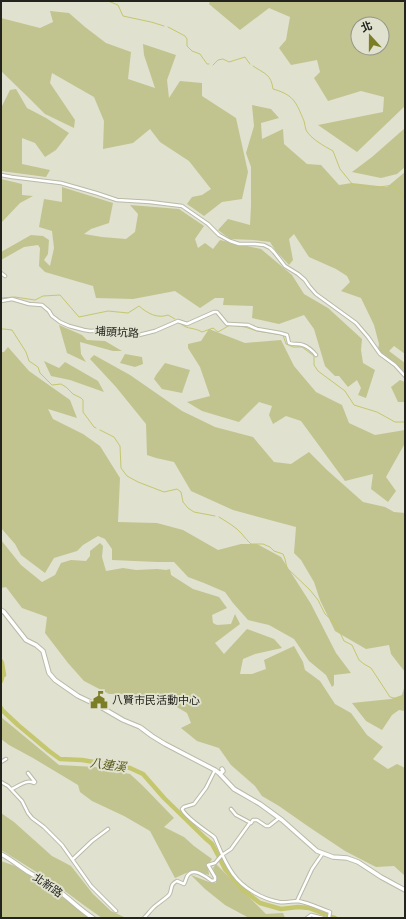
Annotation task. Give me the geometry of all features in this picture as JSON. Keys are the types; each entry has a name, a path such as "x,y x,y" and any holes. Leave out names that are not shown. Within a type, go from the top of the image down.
{"street":[{"path":"1,175 61,183 117,200 182,206 208,224 219,235 230,241 239,244 264,245 274,252 285,266 305,280 308,286 316,294 356,323 380,354 395,365 405,376"},
{"path":"1,273 5,276"},
{"name":"埔頭坑路","path":"1,301 12,299 29,304 42,305 60,322 84,330 110,330 119,333 139,335 155,331 178,321 186,324 217,312 227,324 248,324 257,329 280,333 287,336 289,343 303,345 314,351 316,355"},
{"path":"1,610 26,640 36,645 42,651 49,673 55,680 78,696 123,720 140,727 165,744 215,770 234,789 260,804 279,818 317,851 333,857 347,858 358,862 405,890"},
{"path":"1,762 6,759"},
{"path":"220,774 223,771 222,769"},
{"path":"215,770 206,788 194,804 184,807 182,809 183,811 215,838 222,856 233,874 241,883 264,898 280,902 297,901 310,904 330,912 329,918"},
{"path":"12,790 26,782 35,782 28,773"},
{"path":"1,782 8,786 22,801 32,818 62,844 91,886 116,911"},
{"path":"231,809 236,814 251,823"},
{"path":"144,918 153,908 168,896 174,883 177,881 184,884 189,873 196,872 204,875 212,881 215,880 215,877 208,865 215,863 231,849 248,824 253,820 257,820 266,826 269,826 279,818"},
{"path":"73,859 92,841 108,829"},
{"path":"297,901 312,869 323,853"},
{"name":"北新路","path":"1,854 56,889 93,918"},
{"path":"307,918 311,914 323,918"}],"green space":[{"path":"210,1 402,1 405,4 405,106 357,152 318,125 383,112 384,97 361,91 328,101 314,78 320,72 317,60 291,65 279,48 286,40 290,17 269,8 240,30 209,4"},
{"path":"50,11 69,13 106,43 131,52 128,79 155,88 144,55 143,44 176,55 167,80 169,98 180,81 202,83 202,96 236,118 248,172 242,199 222,202 204,216 187,204 192,197 202,195 211,189 189,161 160,142 150,129 133,143 103,149 104,121 94,97 52,73 50,83 75,120 74,128 45,114 1,71 1,18 40,28 53,22"},
{"path":"16,89 27,108 69,133 56,150 45,157 35,143 22,138 22,164 50,170 46,177 1,171 1,108 10,90"},
{"path":"252,105 271,109 279,118 261,123 262,139 283,129 284,144 307,164 321,165 339,185 352,183 387,187 405,172 405,354 394,346 389,351 405,363 405,376 378,349 379,344 374,325 361,298 341,291 350,282 347,276 336,269 309,257 294,234 289,239 293,260 289,265 275,250 270,242 230,239 218,230 228,219 250,225 251,167 246,153 254,126"},
{"path":"405,128 405,167 397,174 381,178 352,172 372,157"},
{"path":"1,179 22,184 22,195 33,196 20,203 1,223"},
{"path":"62,187 113,203 109,223 91,229 84,234 126,239 135,232 138,214 130,205 179,209 204,226 195,239 198,248 205,243 213,249 220,240 261,249 292,275 304,294 328,308 362,339 361,350 363,363 375,370 366,398 358,395 361,388 357,380 348,387 339,376 335,376 325,366 314,329 304,315 279,324 252,318 253,306 223,305 224,298 215,298 200,308 175,291 133,299 96,298 93,286 45,272 39,266 40,248 38,245 24,247 1,260 1,252 31,235 43,236 49,240 48,254 44,260 50,266 54,248 52,231 39,227 44,199 62,202"},
{"path":"59,325 82,335 87,340 105,341 122,351 113,351 80,342 81,354 86,362 67,353"},
{"path":"209,329 245,343 281,340 294,366 316,392 342,405 349,423 375,435 405,430 404,445 386,477 396,491 388,502 371,489 373,474 345,481 301,421 286,416 273,424 269,415 272,406 259,402 239,422 202,411 187,402 210,396 200,367 188,348 188,344 201,341"},
{"path":"8,347 29,371 70,400 77,418 48,409 53,419 83,434 100,446 120,478 118,522 157,523 183,530 218,550 241,544 257,544 281,557 311,604 336,653 351,673 334,675 334,685 332,687 326,675 309,661 294,639 269,625 248,620 225,592 188,577 174,562 112,560 112,549 105,539 98,536 83,545 77,551 54,558 45,573 21,555 15,544 1,528 1,352 4,352"},
{"path":"125,354 142,357 143,364 135,367 120,363"},
{"path":"94,355 130,375 182,411 215,427 253,437 274,462 291,464 309,452 363,502 385,507 394,512 405,513 405,672 391,654 389,645 366,649 335,631 320,600 314,582 301,560 294,553 296,527 233,510 191,491 174,462 147,455 146,424 116,387 90,359"},
{"path":"44,361 59,368 65,362 98,381 104,392 70,380 51,376"},
{"path":"165,363 190,370 182,393 162,389 154,379"},
{"path":"400,380 405,382 405,402 398,402 391,387"},
{"path":"1,540 21,565 42,582 55,575 61,563 71,560 86,561 90,556 90,551 100,543 103,546 102,557 106,571 123,568 136,570 170,569 171,575 193,589 219,597 227,608 212,615 213,623 217,625 231,624 235,614 240,624 215,643 224,654 247,629 274,639 282,648 255,654 243,659 240,674 252,674 266,669 264,660 294,646 303,662 305,670 320,681 335,704 351,713 367,735 383,747 373,759 388,769 397,764 405,768 405,876 394,866 376,867 345,851 262,796 255,786 231,765 219,748 197,741 181,728 191,723 187,713 165,700 154,705 122,694 109,694 84,681 45,633 47,617 22,608 6,587 1,588"},
{"path":"405,685 405,711 399,710 392,715 382,730 366,721 352,703 391,699 402,695"},
{"path":"1,717 59,765 95,767 130,774 174,818 164,827 184,837 212,859 208,865 209,875 193,870 175,878 150,831 124,816 92,801 80,792 78,785 1,739"},
{"path":"1,813 14,822 52,856 71,866 93,894 111,911 126,918 102,918 54,883 1,850"},
{"path":"1,861 15,866 57,893 91,918 1,918"},
{"path":"216,864 266,914 283,913 285,918 249,918 225,905 205,889 191,875 216,883 213,868"}],"waterway":[{"path":"108,1 118,5 123,16 164,26"},
{"path":"168,27 185,36 187,39 187,46 192,51 200,54 207,64 209,64"},
{"path":"213,65 218,60 223,59 229,62 245,57 250,64"},
{"path":"253,66 269,77 273,89 286,94 293,100 299,109 308,133 318,142 333,151 340,169 353,185 372,187 393,186 398,189 405,199"},
{"path":"1,298 15,297 35,300 43,296 60,295 79,317 108,311 128,313 139,306 152,315 168,315 175,319"},
{"path":"181,324 202,332 213,328 218,332 230,325 283,335 286,344 293,347 302,347 314,356 314,365 318,371 345,391 354,405 377,412 395,422 405,422"},
{"path":"1,329 12,330 26,352 29,361 38,367 40,373 52,385 61,384 83,400 83,412 96,428"},
{"path":"100,430 114,437 120,446 121,468 127,476 164,492 177,489 181,492 183,502 188,508 194,512 215,516"},
{"path":"219,517 237,529 251,544 263,544 270,547 274,551 283,554 287,568 310,590 318,600 325,614 336,624 344,641 352,645 359,660 371,668 390,697 405,701"},
{"name":"八連溪","path":"1,661 4,675"},
{"name":"八連溪","path":"1,708 18,725 60,759 82,760 130,768 143,774 164,798 212,844 219,857"},
{"name":"八連溪","path":"221,861 225,869 242,889 260,903 281,909 298,907 309,908 327,915"},
{"name":"八連溪","path":"331,917 335,918"}],"place":[{"name":"八賢市民活動中心","path":"99,700"}]}
